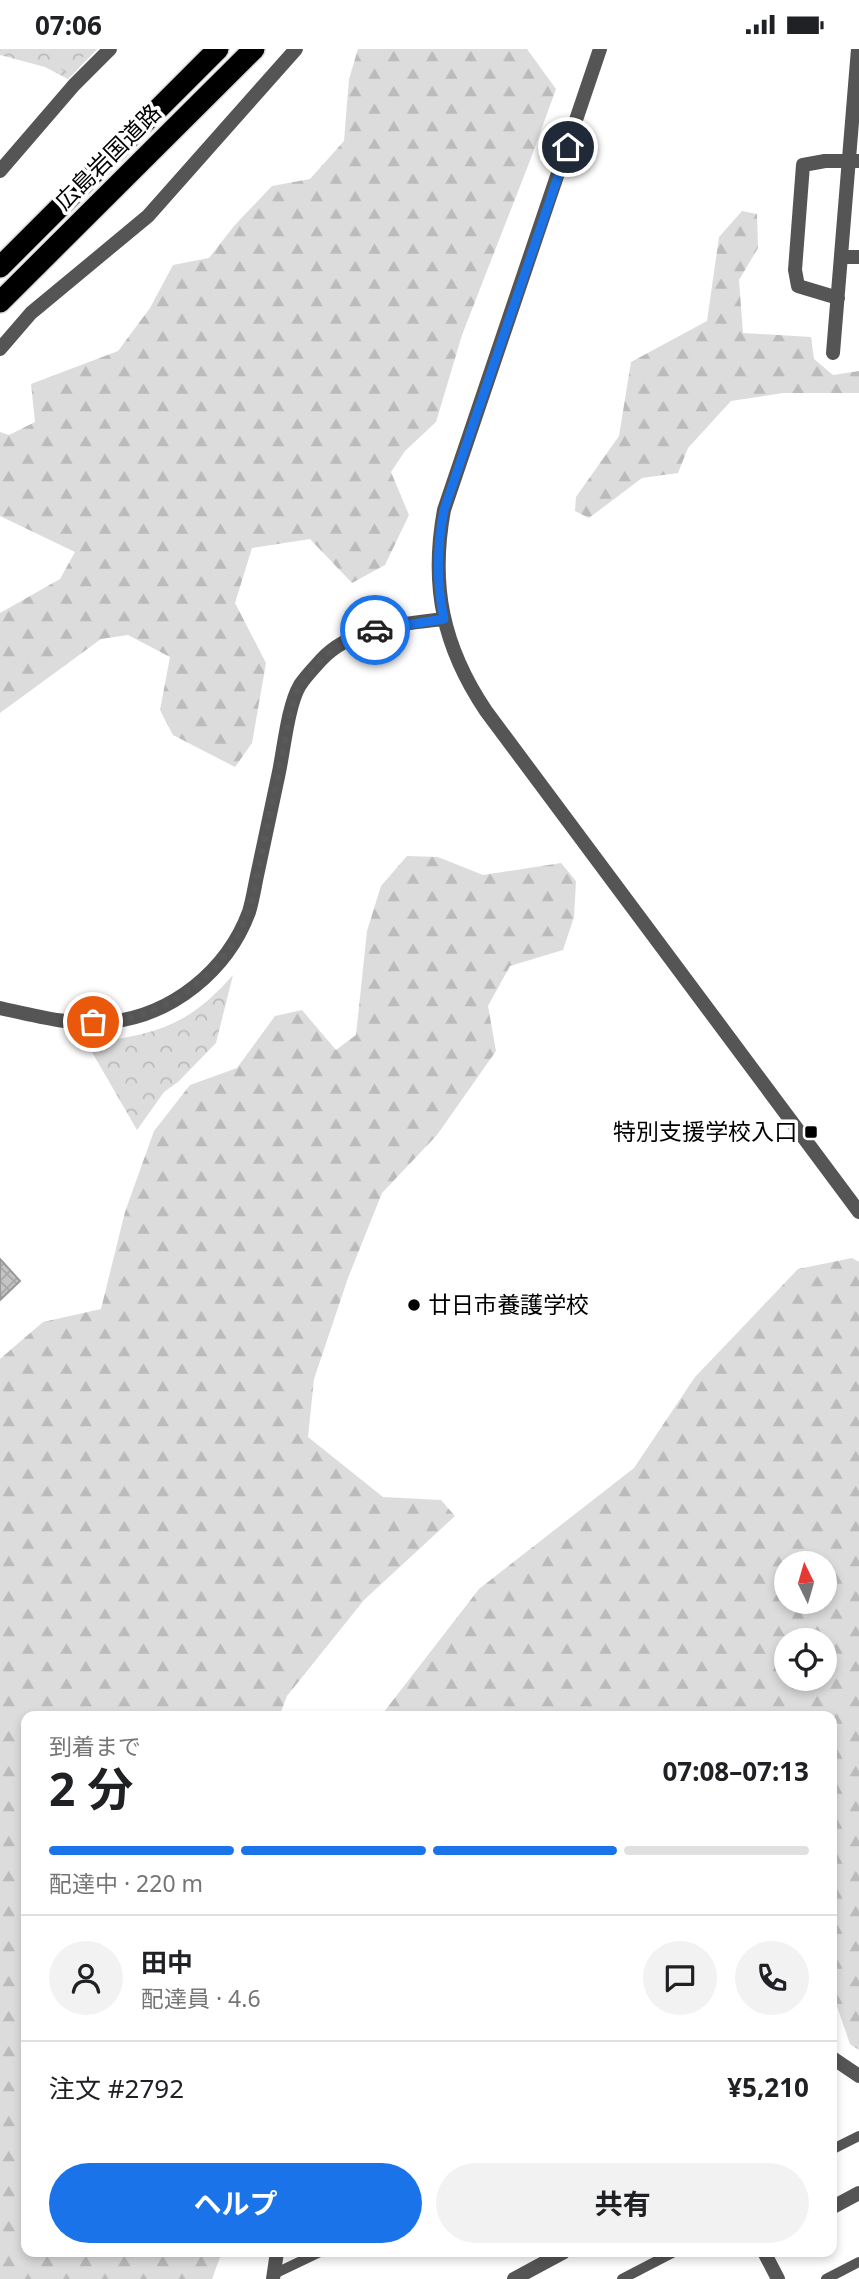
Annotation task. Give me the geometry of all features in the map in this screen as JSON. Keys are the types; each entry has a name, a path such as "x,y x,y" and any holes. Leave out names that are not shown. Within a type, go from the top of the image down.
{"highway":[{"name":"広島岩国道路","path":"0,267 218,49"},
{"name":"広島岩国道路","path":"0,302 254,49"}],"street":[{"path":"0,171 74,85 110,49"},
{"path":"0,349 31,313 148,216 296,49"},
{"path":"600,49 444,510 438,556 444,619 461,670 486,711 859,1212"},
{"path":"833,353 841,257 854,161 858,58"},
{"path":"838,298 798,286 795,270 803,165 825,161 854,161"},
{"path":"841,257 859,257"},
{"path":"0,1008 44,1018 109,1022 138,1017 192,990 217,965 234,942 249,912 290,718 300,686 323,659 348,639 386,627 444,619"},
{"path":"837,2061 859,2076"},
{"path":"837,2147 859,2136"},
{"path":"837,2205 859,2193"},
{"path":"274,2277 276,2257"},
{"path":"274,2277 311,2257"},
{"path":"514,2279 555,2257"},
{"path":"622,2279 664,2257"},
{"path":"767,2257 778,2279"},
{"path":"826,2279 859,2262"}],"green space":[{"path":"0,49 97,49 68,79 45,67 0,55"},
{"path":"91,49 97,49 68,79 54,71 57,67 67,73"},
{"path":"358,49 527,49 556,89 462,335 436,422 405,451 391,472 409,515 385,565 352,583 310,539 252,548 235,603 266,663 252,743 235,767 173,735 160,710 170,657 128,635 101,639 0,713 0,613 60,579 75,552 0,516 0,432 9,435 35,422 31,384 118,351 150,308 173,265 209,258 234,226 272,186 310,179 344,141 349,79"},
{"path":"742,211 757,214 758,248 739,280 743,333 811,337 814,359 833,375 859,371 859,393 783,393 731,401 688,448 678,473 642,478 589,518 575,511 576,497 619,436 631,362 707,321 719,237"},
{"path":"407,856 438,857 483,875 561,863 576,881 574,917 563,950 510,966 488,1006 496,1051 437,1135 382,1193 348,1278 314,1379 308,1437 383,1497 441,1500 455,1516 364,1600 287,1696 281,1711 21,1711 21,2257 220,2257 212,2279 0,2279 0,1359 43,1322 101,1309 125,1212 154,1131 190,1085 237,1068 275,1016 302,1010 336,1050 356,1035 367,931 381,886"},
{"path":"233,975 216,1043 178,1082 164,1092 137,1130 85,1040 122,1038 174,1023 210,999"},
{"path":"852,1258 859,1262 859,2050 850,2044 837,2007 837,1711 385,1711 479,1589 634,1468 695,1377 798,1269"}],"building":[{"path":"0,1259 20,1281 0,1300"}],"way so far":[{"path":"93,1022 138,1017 166,1005 192,990 217,965 234,942 249,912 290,718 300,686 323,659 348,639 375,630"}],"place":[{"name":"特別支援学校入口","path":"811,1132"},
{"name":"廿日市養護学校","path":"414,1305"}],"route":[{"path":"375,630 444,619 440,603 438,556 444,510 568,147"}]}
